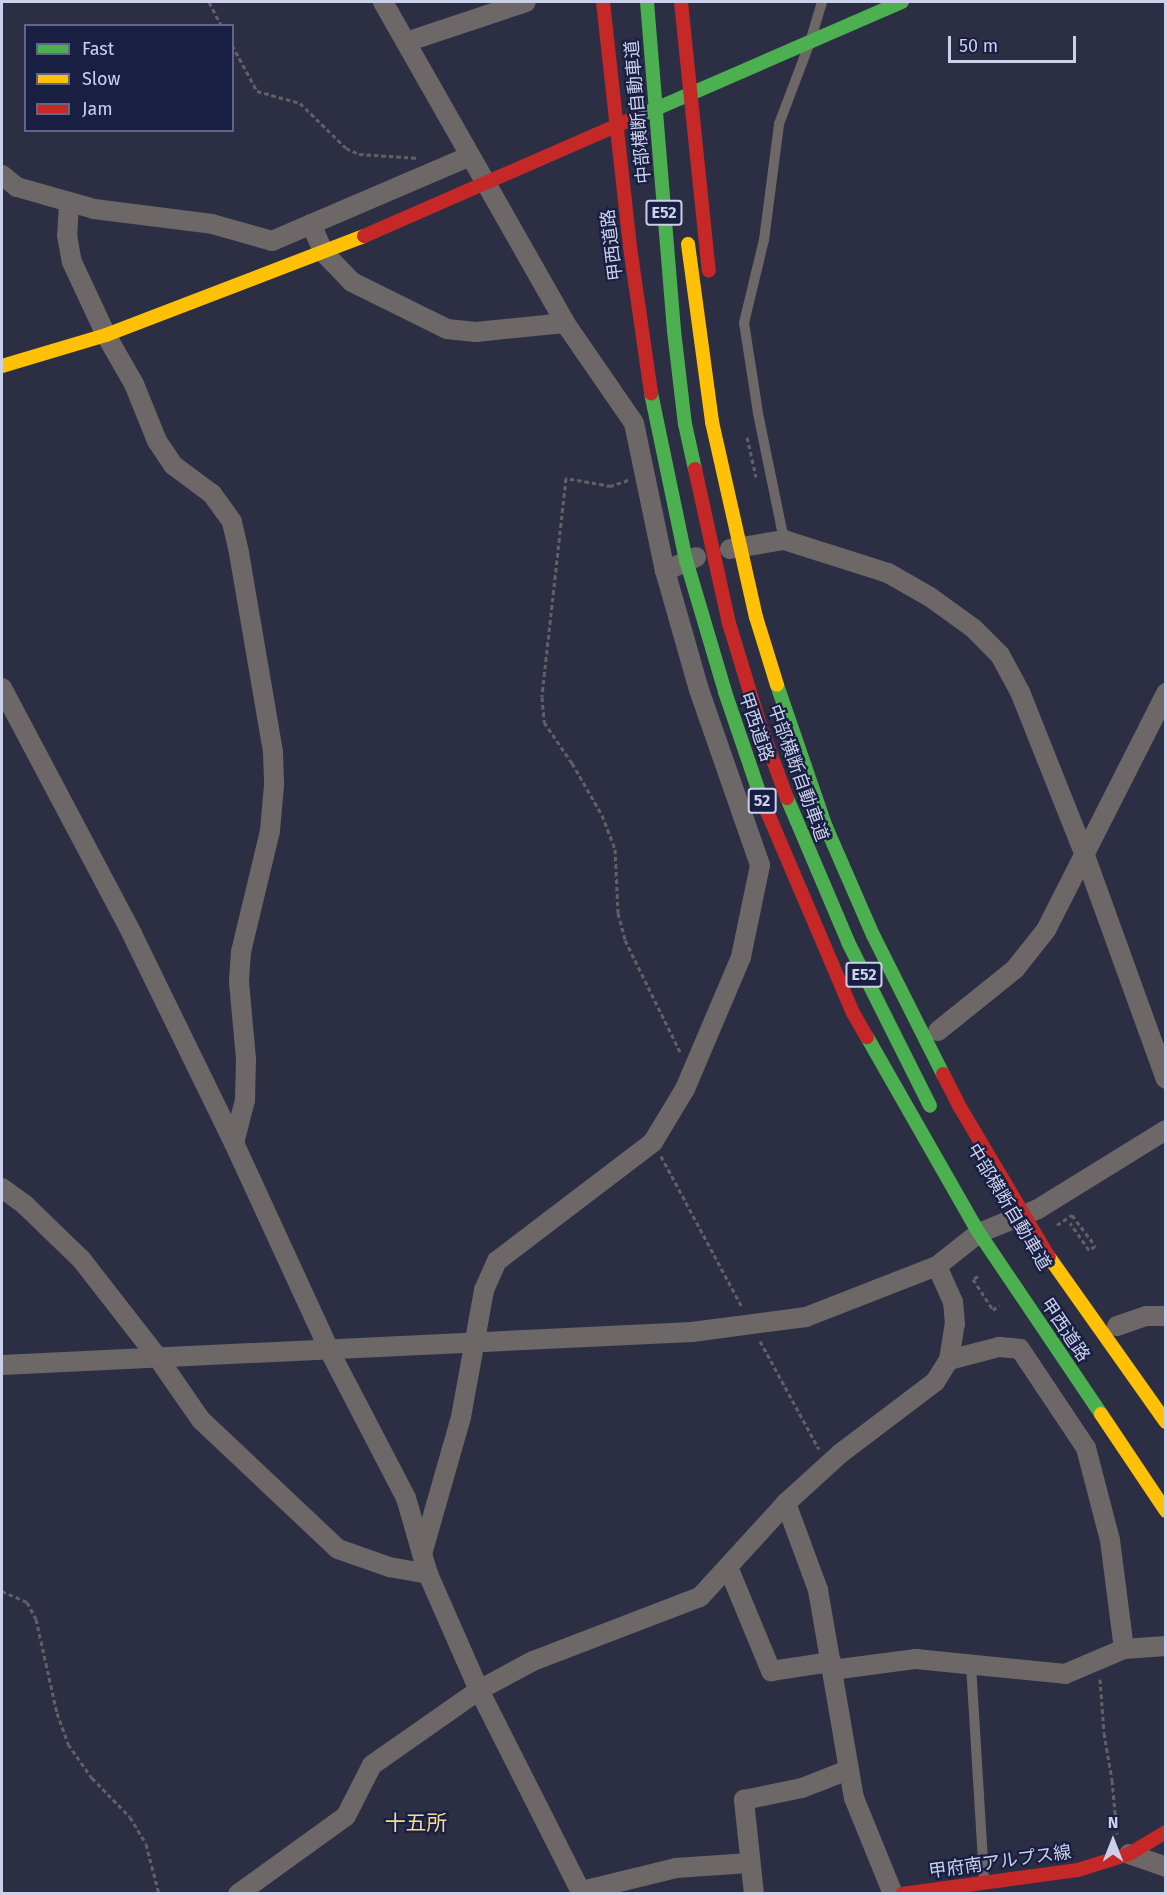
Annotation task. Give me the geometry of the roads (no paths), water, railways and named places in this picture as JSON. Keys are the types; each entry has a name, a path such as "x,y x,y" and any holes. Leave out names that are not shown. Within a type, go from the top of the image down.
{"main road":[{"name":"甲西道路","path":"603,2 644,352 686,560 725,692 767,815 853,1013 979,1233 1166,1511"},
{"name":"中部横断自動車道","path":"647,2 674,331 686,424 729,623 760,725 801,836 848,942 938,1122"},
{"path":"681,2 710,282"},
{"path":"2,366 106,335 324,253 902,2"},
{"name":"中部横断自動車道","path":"670,85 674,120"},
{"name":"中部横断自動車道","path":"686,227 711,422 733,520 756,617 783,707 826,827 878,946 961,1109 994,1167 1052,1261 1166,1422"},
{"name":"中部横断自動車道","path":"989,1212 1006,1240"},
{"path":"1075,1268 1113,1321"},
{"name":"甲府南アルプス線","path":"914,1893 1078,1870 1124,1856 1166,1832"}],"street":[{"path":"383,2 565,322 634,423 665,571 699,690 760,865 741,957 690,1079 653,1142 496,1261 484,1290 461,1417 422,1554"},
{"path":"406,42 526,2"},
{"path":"2,175 17,187 94,209 212,224 272,241 470,156"},
{"path":"69,202 67,235 72,262 106,335 134,384 157,441 173,465 212,494 232,522 273,752 274,785 270,831 241,952 239,982 246,1059 245,1100 234,1143"},
{"path":"311,224 324,253 352,282 447,329 476,332 565,322"},
{"path":"665,571 686,560 756,543 784,540 888,573 930,597 973,628 1000,655 1020,692 1084,853 1166,1079"},
{"path":"2,688 132,934 234,1143 329,1350 406,1498 428,1574 479,1690 582,1892 676,1868 749,1863"},
{"path":"938,1031 1015,969 1046,930 1166,693"},
{"path":"2,1365 692,1332 752,1326 806,1317 937,1266 979,1233 1038,1208 1166,1130"},
{"path":"2,1188 25,1205 81,1259 158,1358 201,1420 338,1550 389,1567 428,1574"},
{"path":"238,1893 346,1816 372,1765 479,1690 533,1661 700,1598 786,1503 828,1465 935,1382 949,1359 955,1324 953,1302 937,1266"},
{"path":"1113,1321 1146,1316 1166,1316"},
{"path":"949,1359 999,1347 1020,1349 1086,1448 1110,1540 1124,1648"},
{"path":"786,1503 818,1590 854,1798 892,1893"},
{"path":"728,1567 771,1671 916,1659 1065,1674 1124,1648 1166,1646"},
{"path":"754,1893 744,1800 802,1788 848,1770"},
{"path":"1124,1856 1166,1867"}],"lane":[{"path":"784,540 758,413 744,323 764,240 780,124 822,2"},
{"path":"971,1665 985,1882"}],"district":[{"name":"十五所","path":"416,1823"}]}
